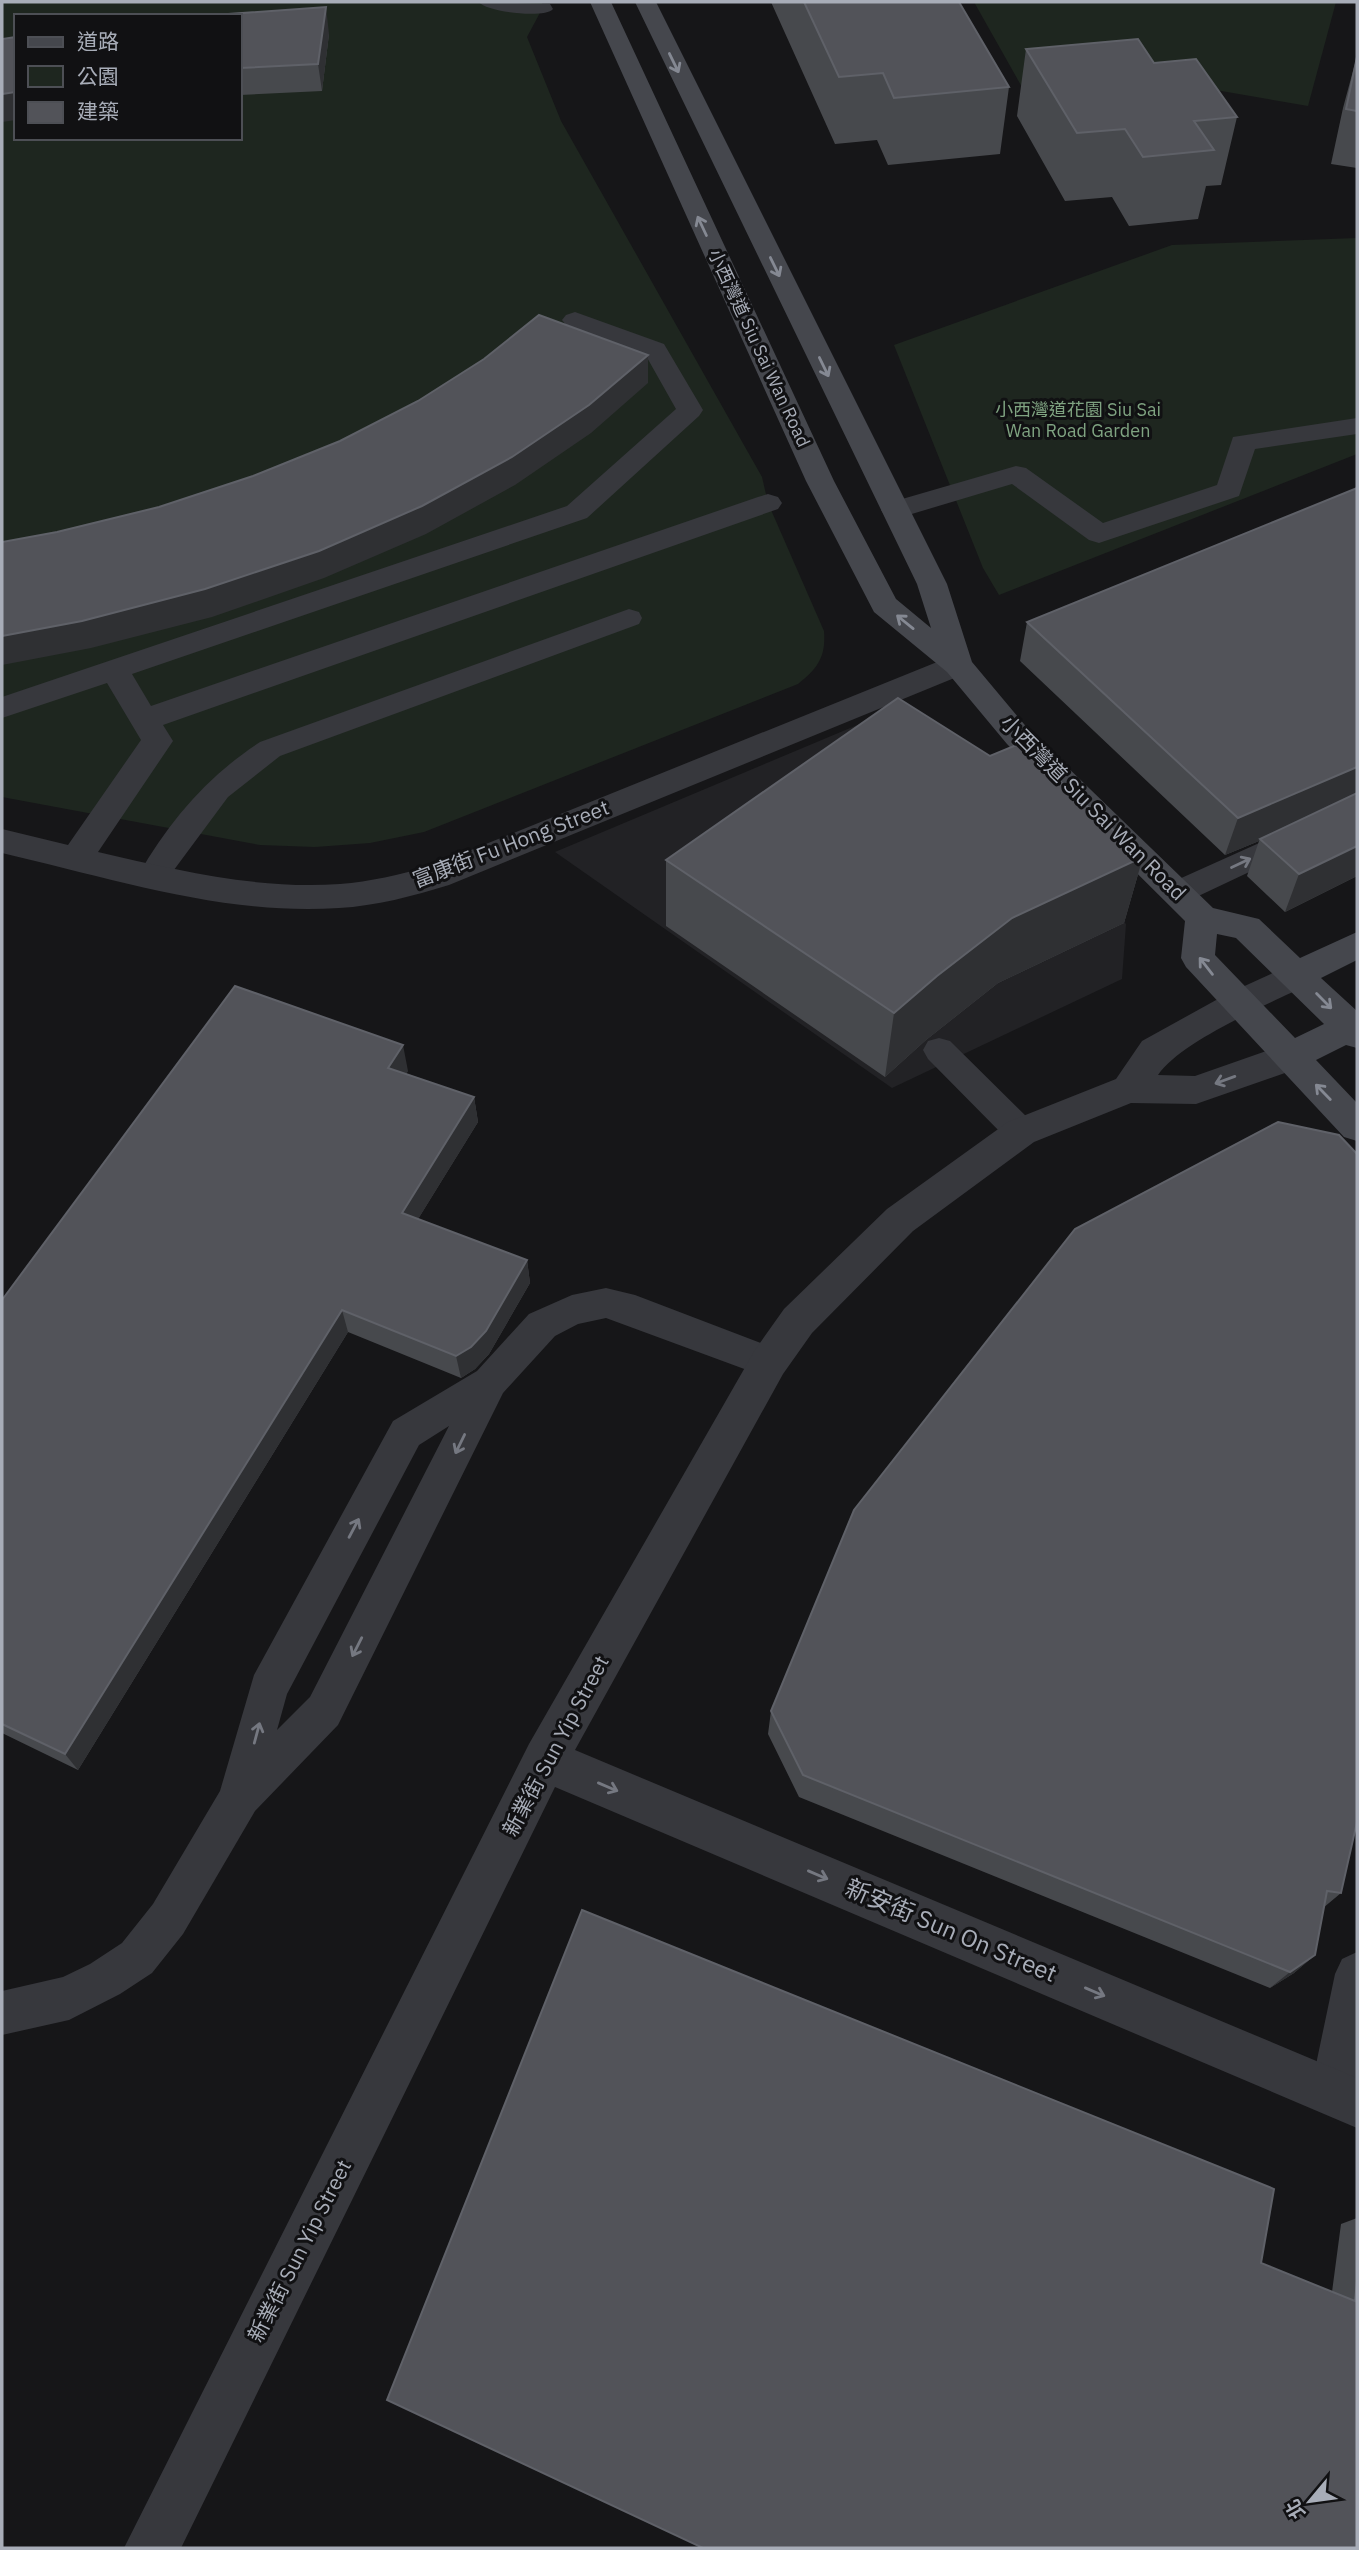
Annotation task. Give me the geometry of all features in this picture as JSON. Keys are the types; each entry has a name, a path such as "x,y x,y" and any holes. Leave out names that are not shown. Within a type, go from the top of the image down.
{"main road":[{"name":"小西灣道 Siu Sai Wan Road","path":"600,2 820,481 884,605 958,665 1018,737 1179,892 1202,918 1247,928 1355,1029"},
{"name":"小西灣道 Siu Sai Wan Road","path":"645,2 932,584 958,665"},
{"name":"小西灣道 Siu Sai Wan Road","path":"1202,918 1198,958 1357,1127"},
{"path":"1297,975 1357,945"},
{"name":"新業街 Sun Yip Street","path":"1289,1057 1355,1029"}],"street":[{"path":"490,2 542,9"},
{"path":"2,708 578,512 690,410 655,349 575,320"},
{"path":"895,510 1016,474 1099,534 1229,490 1243,443 1357,426"},
{"path":"144,720 768,503"},
{"name":"富康街 Fu Hong Street","path":"2,841 274,897 329,897 384,891 437,877 958,665"},
{"path":"77,857 157,741 114,670"},
{"path":"1129,1089 1155,1051 1239,1003 1297,975"},
{"name":"新業街 Sun Yip Street","path":"160,2546 545,1760 769,1362 798,1321 900,1220 1021,1132 1129,1089 1196,1090 1289,1057"},
{"name":"新安街 Sun On Street","path":"545,1760 1345,2098"}],"lane":[{"path":"154,874 218,786 242,766 270,749 629,618"},
{"path":"1179,892 1357,809"},
{"path":"939,1050 1021,1132"},
{"path":"2,2013 69,1998 137,1958 186,1889 239,1799 324,1711 490,1382 542,1325 572,1310 606,1303 769,1362"},
{"path":"239,1799 268,1689 406,1433 490,1382"},
{"path":"1345,2098 1357,1974"}],"shaded area":[{"path":"874,718 913,725 1126,924 1122,979 892,1088 555,852"}],"green space":[{"path":"2,2 542,2 542,9 527,37 561,121 762,477 768,503 824,631 822,655 816,667 798,684 424,832 370,843 315,847 260,845 2,797"},
{"path":"974,2 1336,2 1308,106 1181,84 1023,89"},
{"name":"小西灣道花園 Siu Sai Wan Road Garden","path":"1357,238 1357,454 999,595 983,568 894,345 1172,245"}],"building":[{"path":"804,2 959,2 1009,87 894,98 883,73 839,77"},
{"path":"326,7 318,64 242,68 242,14 228,14"},
{"path":"14,37 14,92 2,94 2,39"},
{"path":"1138,39 1154,63 1196,59 1237,117 1194,121 1214,150 1143,157 1125,129 1077,133 1026,49"},
{"path":"1357,57 1357,111 1346,109"},
{"path":"539,315 648,355 589,405 512,457 422,506 319,551 205,589 82,621 2,636 2,542 57,532 159,507 253,476 340,441 418,401 484,359"},
{"path":"1357,488 1357,767 1238,818 1027,622"},
{"path":"898,698 990,756 1019,744 1143,857 1012,918 894,1013 666,860"},
{"path":"1357,793 1357,846 1299,874 1260,839"},
{"path":"235,986 403,1045 388,1068 474,1097 402,1213 527,1260 486,1331 471,1347 456,1356 342,1310 65,1754 2,1724 2,1300"},
{"path":"1278,1122 1339,1135 1357,1154 1357,1822 1341,1893 1327,1891 1315,1955 1290,1972 803,1775 771,1711 854,1510 1075,1229"},
{"path":"582,1910 1274,2189 1261,2263 1355,2301 1357,2281 1357,2548 703,2548 387,2400"}]}
